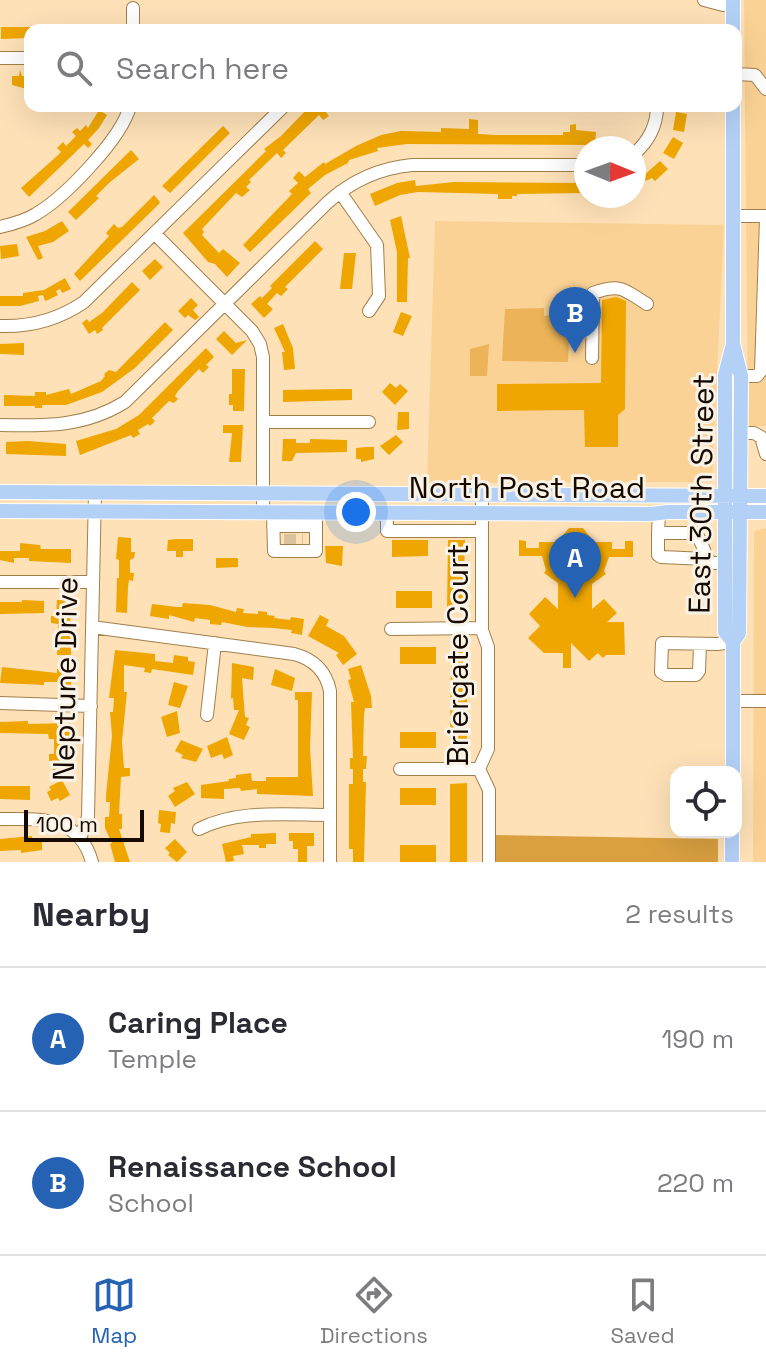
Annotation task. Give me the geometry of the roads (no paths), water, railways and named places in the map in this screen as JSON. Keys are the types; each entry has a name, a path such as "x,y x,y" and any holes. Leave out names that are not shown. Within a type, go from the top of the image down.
{"main road":[{"path":"733,1 733,24"},
{"name":"East 30th Street","path":"732,495 741,433 741,376 733,344 733,112"},
{"name":"East 30th Street","path":"733,344 725,375 739,633 733,642 733,766"},
{"name":"North Post Road","path":"0,492 766,496"},
{"name":"North Post Road","path":"0,511 316,519 387,513 766,512"},
{"name":"East 30th Street","path":"732,512 725,563 725,632 733,642"},
{"path":"732,838 732,862"}],"street":[{"path":"704,0 723,5 733,1"},
{"path":"133,8 133,24"},
{"path":"0,58 24,58"},
{"path":"742,74 755,75 766,89"},
{"path":"0,227 26,219 54,200 112,143 128,112"},
{"path":"0,326 40,323 78,307 98,291 278,112"},
{"path":"646,139 652,132 656,112"},
{"path":"0,425 62,425 88,420 110,411 135,394 340,192 376,173 412,165 574,165"},
{"path":"340,192 377,245 379,296 369,311"},
{"path":"733,216 766,217 761,371 757,376 741,376"},
{"path":"155,234 252,331 260,344 264,368 263,493 279,540 274,551 316,551 309,540 316,519"},
{"path":"592,358 593,293 606,288 623,288 647,304"},
{"path":"264,422 369,422"},
{"path":"741,433 754,433 761,437 766,454"},
{"name":"Neptune Drive","path":"80,838 88,817 95,492"},
{"name":"Briergate Court","path":"482,494 482,628 488,647 488,749 479,769 489,790 489,862"},
{"path":"387,513 387,531 482,531"},
{"path":"659,513 658,555 707,559"},
{"path":"658,533 695,533 701,538 707,559 711,563 725,563"},
{"path":"0,582 93,582"},
{"path":"92,627 299,655 318,667 327,680 331,699 330,862"},
{"path":"391,629 482,628"},
{"path":"700,645 699,671 696,675 663,674 660,670 662,643 700,645 733,642"},
{"path":"207,715 215,643"},
{"path":"733,701 766,701"},
{"path":"0,703 91,706"},
{"path":"400,769 479,769"},
{"path":"199,829 242,816 330,815"},
{"path":"0,819 53,821 67,827 80,838 92,862"}],"tunnel":[{"path":"284,540 303,540"}],"place":[{"name":"Renaissance School","path":"575,353"},
{"name":"Caring Place","path":"575,598"}]}
